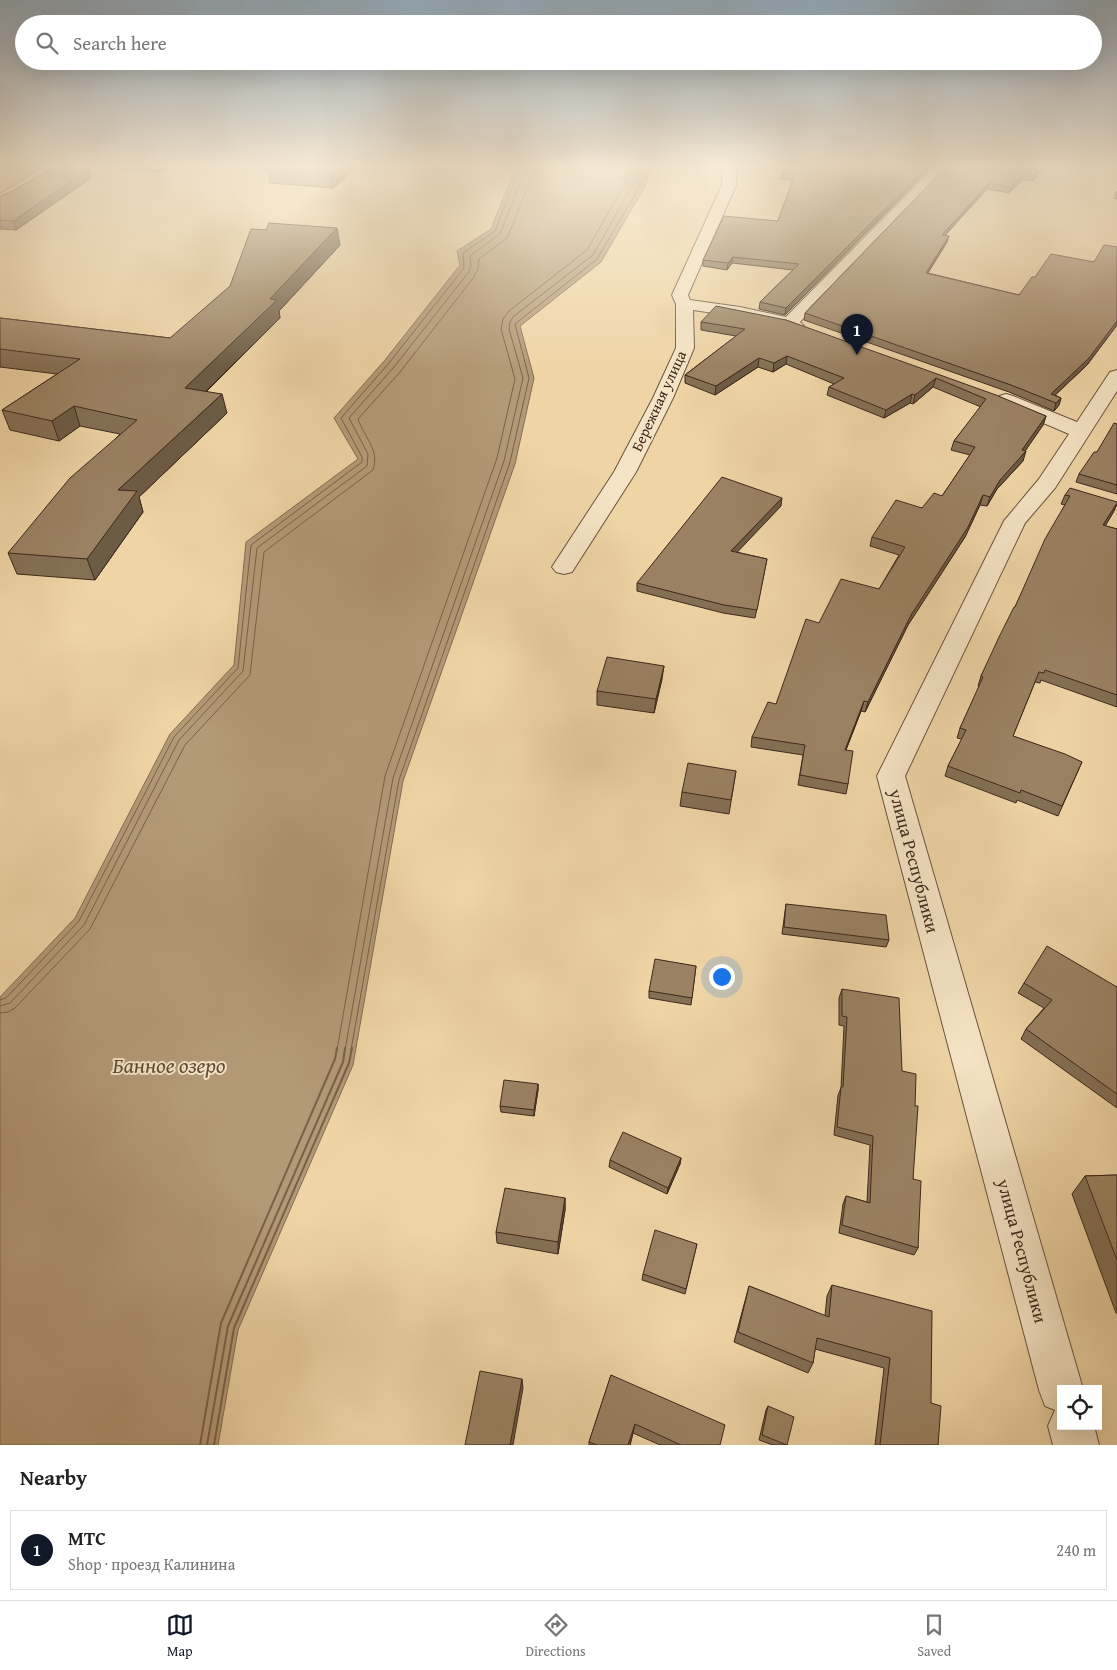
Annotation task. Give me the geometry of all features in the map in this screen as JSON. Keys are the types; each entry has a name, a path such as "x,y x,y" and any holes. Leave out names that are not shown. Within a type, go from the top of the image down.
{"street":[{"name":"Бережная улица","path":"564,567 625,472 663,398 685,348 684,304 680,295 707,233"},
{"path":"790,324 878,233"},
{"path":"684,304 727,309 808,330"},
{"name":"улица Республики","path":"1060,1385 891,776 1015,520 1056,485 1080,431 1117,376"},
{"path":"992,395 1080,431"},
{"path":"1072,1430 1076,1445"}],"water":[{"name":"Банное озеро","path":"484,233 618,233 601,262 520,326 534,378 515,464 403,781 353,1065 238,1330 218,1445 0,1445 0,997 75,918 170,734 234,665 246,542 358,459 334,418 385,360 460,265 457,251"}],"building":[{"path":"249,233 332,233 270,299 277,300 185,388 222,394 118,490 137,491 87,559 8,553 70,478 137,420 74,406 52,421 2,410 80,359 0,349 0,318 170,338 230,286"},
{"path":"716,233 861,233 786,308 760,302 799,264 733,257 728,263 703,260"},
{"path":"882,233 943,233 942,235 949,236 926,273 1019,295 1032,277 1035,277 1051,254 1094,262 1104,245 1117,247 1117,321 1089,358 1051,394 1061,398 1056,403 1011,385 805,313"},
{"path":"716,306 786,320 996,395 1046,416 1022,450 1026,451 1000,480 990,497 983,495 968,527 911,615 868,702 864,701 845,750 853,751 848,784 800,775 805,745 752,737 768,702 776,704 806,619 819,623 841,579 879,589 905,547 872,537 896,500 922,508 934,493 942,496 975,447 954,441 986,399 936,378 915,395 912,394 886,410 829,387 844,378 787,356 774,363 759,358 716,386 685,375 745,329 701,322"},
{"path":"1114,423 1117,424 1117,485 1079,474 1094,452 1097,452"},
{"path":"722,477 782,498 731,551 767,559 757,610 724,605 637,583"},
{"path":"1070,488 1117,502 1103,525 1117,529 1117,695 1045,670 1044,673 1039,672 1013,736 1082,762 1062,806 1021,790 1020,793 948,766 966,730 960,728 983,677 981,676 1015,607 1045,539 1070,496 1065,495"},
{"path":"607,657 664,666 656,699 597,691"},
{"path":"688,763 736,771 731,800 682,792"},
{"path":"786,904 886,915 889,940 784,927"},
{"path":"1047,946 1117,987 1117,1094 1026,1029 1052,1000 1024,983"},
{"path":"655,959 696,966 692,998 649,991"},
{"path":"842,989 899,998 902,1071 916,1074 915,1106 918,1106 913,1179 921,1181 918,1248 842,1225 846,1196 870,1203 873,1136 837,1127 841,1087 843,1087 847,1017 842,1016"},
{"path":"504,1080 538,1084 534,1110 500,1106"},
{"path":"623,1132 681,1158 668,1188 610,1160"},
{"path":"1117,1175 1117,1260 1085,1176"},
{"path":"505,1188 565,1198 558,1242 496,1232"},
{"path":"655,1230 697,1244 686,1289 643,1274"},
{"path":"832,1285 932,1311 931,1403 941,1406 938,1445 880,1445 890,1358 817,1338 813,1363 738,1332 749,1286 829,1317"},
{"path":"480,1371 522,1379 510,1445 465,1445"},
{"path":"611,1375 725,1425 720,1445 681,1445 635,1424 628,1445 597,1445 589,1442"},
{"path":"768,1406 794,1417 787,1445 762,1435"}],"place":[{"name":"МТС","path":"857,355"}]}
